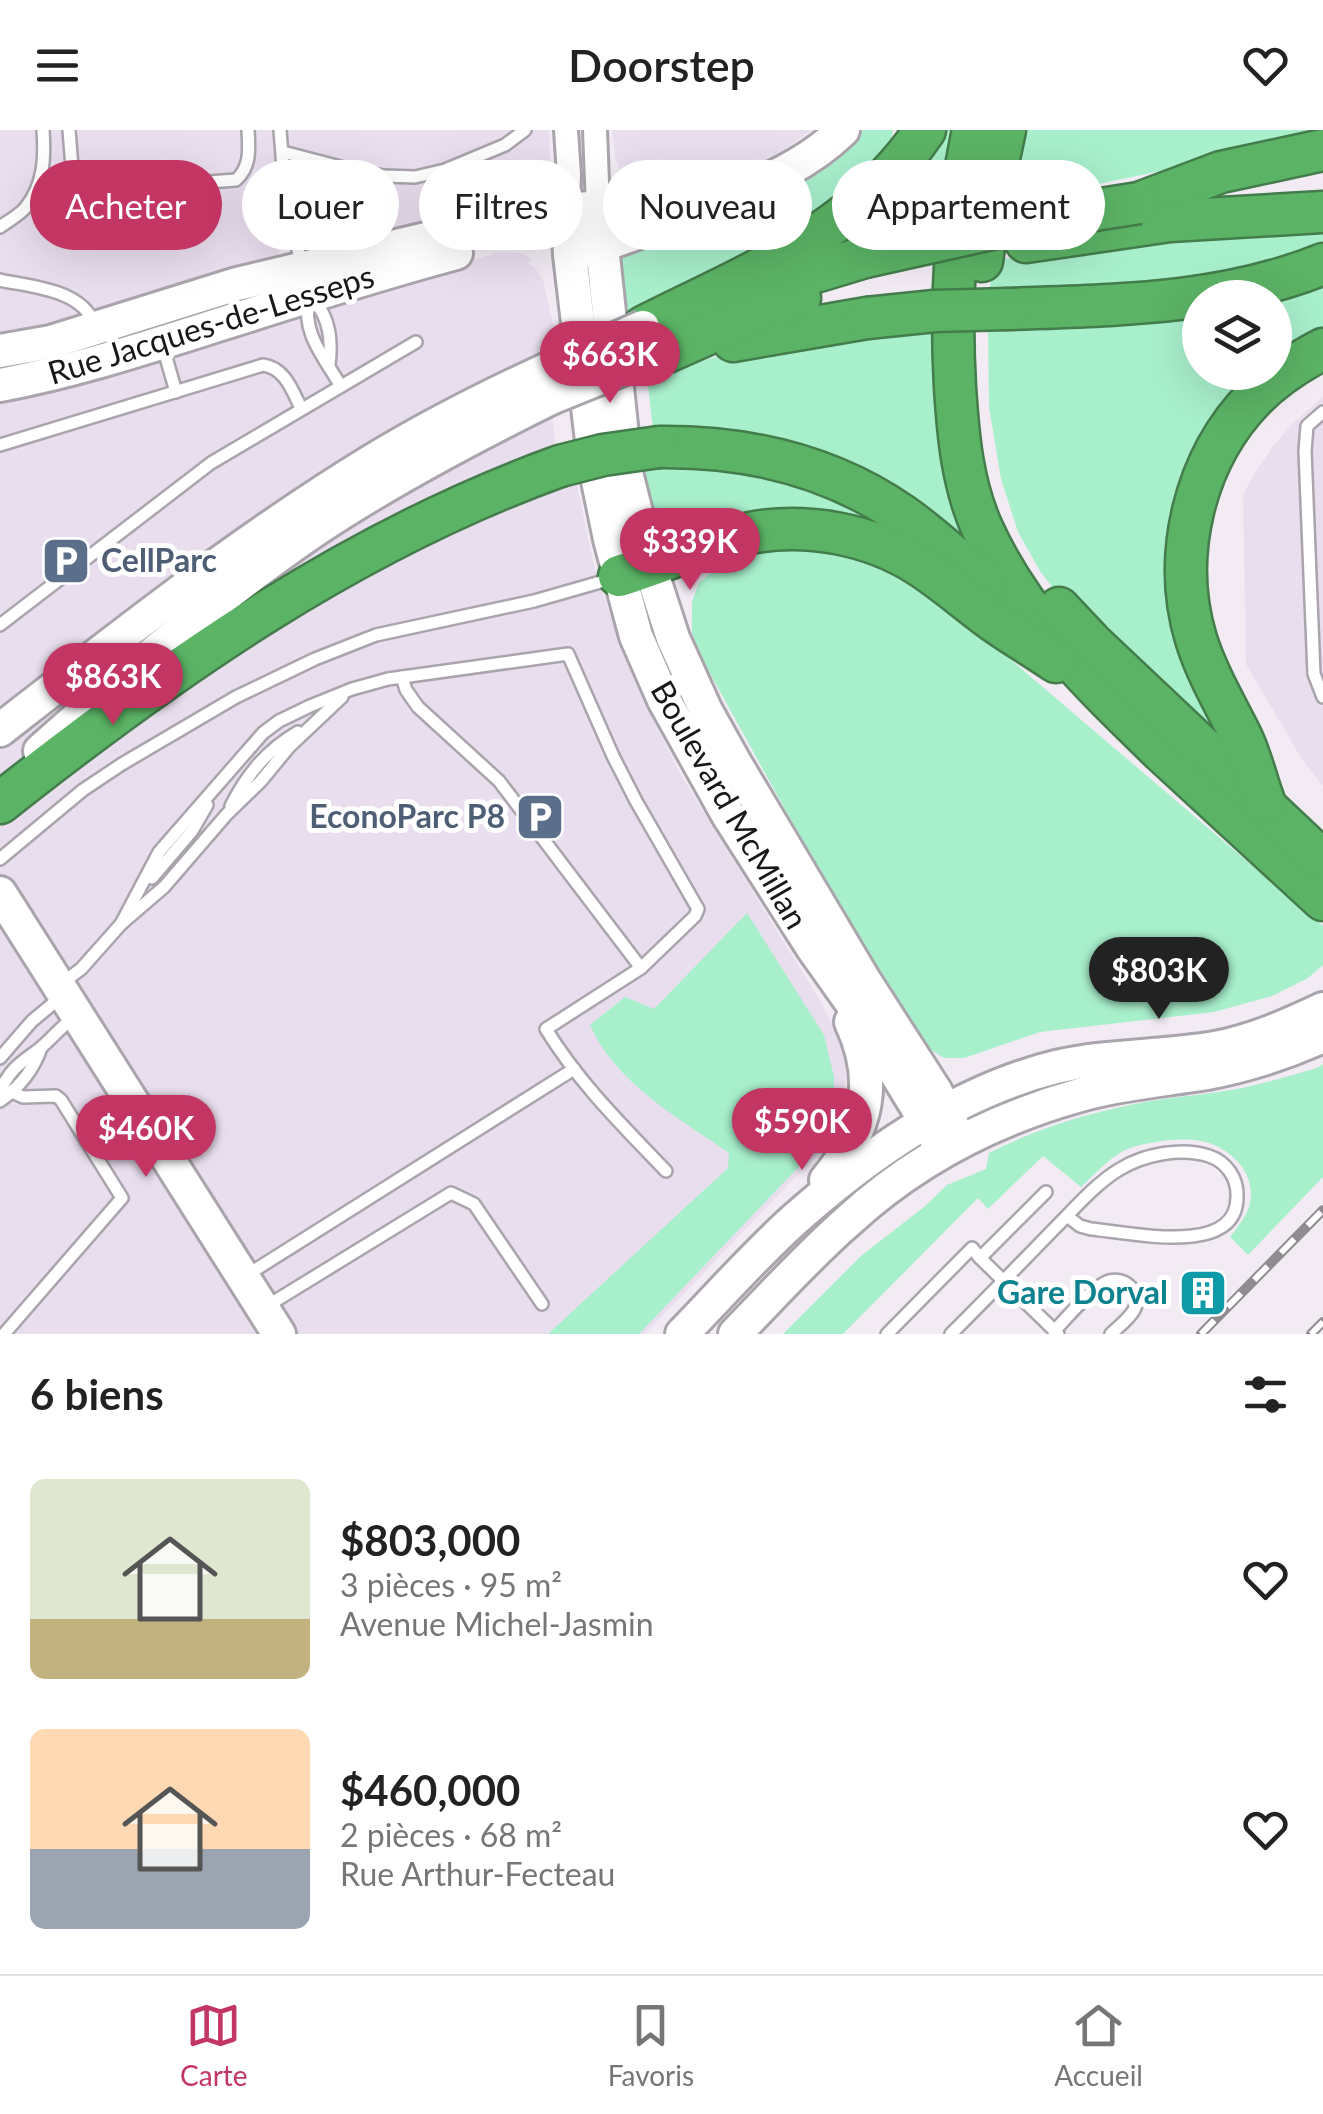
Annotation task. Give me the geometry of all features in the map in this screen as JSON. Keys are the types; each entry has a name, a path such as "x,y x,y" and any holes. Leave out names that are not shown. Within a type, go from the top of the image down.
{"highway":[{"path":"651,346 830,228 883,182 925,130"},
{"path":"973,130 955,252 953,341 961,450 981,526 1045,632 1094,687 1323,900"},
{"path":"1005,130 987,223 976,328 981,441 994,501 1017,551 1062,613 1323,861"},
{"path":"1138,203 1221,172 1323,150"},
{"path":"866,285 1032,220 1220,194 1323,190"},
{"path":"651,346 768,307 1026,242 1170,221 1323,212"},
{"path":"866,285 935,312 1127,304 1191,299 1277,281 1323,264"},
{"path":"1265,805 1243,739 1212,681 1195,636 1186,578 1188,542 1199,490 1213,455 1232,424 1269,384 1323,349"},
{"path":"0,803 129,704 315,581 430,519 560,466 603,455 659,448 703,448 807,466 853,485 917,526 1045,632"},
{"path":"635,572 747,534 798,529 844,535 892,551 916,564 1094,687"}],"main road":[{"name":"Rue Jacques-de-Lesseps","path":"0,352 50,342 237,284 306,282 584,229 733,195 794,168 843,130"},
{"name":"Boulevard McMillan","path":"584,229 596,466 635,572 672,638 706,712 790,860 936,1092 944,1132"},
{"name":"Rue Jacques-de-Lesseps","path":"0,384 39,378 162,343 306,282"},
{"path":"0,730 151,614 304,504 374,460 443,420 651,346"},
{"path":"0,789 114,686 272,560 464,442 550,384"},
{"name":"Boulevard McMillan","path":"635,572 636,636 676,724 812,947 944,1132"},
{"path":"0,894 271,1321"},
{"path":"682,1334 793,1221 848,1153 858,1129 866,1093 860,1041 812,947"},
{"path":"793,1221 851,1173 944,1132 1024,1114 1082,1094 1211,1072 1261,1048 1323,1009"},
{"path":"1261,1048 1323,1036"},
{"path":"735,1334 846,1222 901,1178 944,1132"}],"street":[{"name":"Boulevard McMillan","path":"566,130 569,175 584,229"},
{"name":"Boulevard McMillan","path":"584,229 595,130"}],"lane":[{"path":"0,227 25,209 41,178 46,161 43,130"},
{"path":"69,130 74,192 236,180 248,161 248,130"},
{"path":"280,130 285,194 306,282 323,310 332,342 329,365 340,385"},
{"path":"283,152 384,176 415,177 445,170 490,151 516,139 525,130"},
{"path":"0,280 76,301 91,314 104,361"},
{"path":"0,625 194,474 416,342"},
{"path":"162,343 176,392"},
{"path":"0,445 269,365 282,372 301,408"},
{"path":"1323,412 1307,426 1305,452 1314,674 1323,697"},
{"path":"0,859 122,764 236,697 328,653 376,635 534,601 635,572"},
{"path":"0,1101 34,1068 40,1048 61,1026 67,998 81,969 121,924 164,886 321,713 352,689 402,676 568,654 613,756 698,909 696,916 642,968 546,1029 600,1102 666,1172"},
{"path":"402,676 406,690 418,706 499,781 642,968"},
{"path":"121,924 135,898 192,831 219,784 270,727 321,713"},
{"path":"0,1058 32,1021 67,998"},
{"path":"244,1277 574,1070"},
{"path":"4,1334 122,1198 61,1100 56,1096 23,1097 6,1092"},
{"path":"89,1143 104,1148 146,1121"},
{"path":"951,1334 1067,1216 1119,1170 1169,1154 1198,1154 1218,1160 1231,1172 1236,1189 1236,1208 1228,1222 1202,1236 1091,1229 1067,1216"},
{"path":"980,1258 1046,1192"},
{"path":"271,1321 451,1193 474,1204 542,1304"},
{"path":"887,1334 972,1248 1056,1332 1104,1283 1124,1282 1134,1292 1136,1306 1111,1334"}],"shaded area":[{"path":"0,130 549,130 550,160 419,160 419,224 399,228 399,160 242,160 242,250 278,250 285,314 501,252 531,258 529,264 543,280 558,345 546,351 556,451 575,476 594,566 624,655 682,777 818,997 843,1051 843,1103 829,1142 645,1334 0,1334"},
{"path":"612,130 812,130 763,160 616,160"},
{"path":"1323,397 1323,786 1301,758 1246,664 1243,495 1274,445"}],"green space":[{"path":"863,130 893,130 889,148 876,160 832,160 832,202 812,218 812,174"},
{"path":"939,130 961,130 956,160 917,160"},
{"path":"1025,130 1323,130 1323,137 1105,183 1105,160 1018,160"},
{"path":"1323,225 1323,252 1273,272 988,300 994,261 1055,250 1105,250 1105,245"},
{"path":"627,250 758,250 620,317 620,252"},
{"path":"1323,275 1323,334 1292,352 1292,290"},
{"path":"1182,308 1182,390 1249,390 1201,447 1212,720 1205,727 1065,604 1018,532 1001,479 989,407 988,324"},
{"path":"940,324 980,553 944,531 653,429 647,377 743,349"},
{"path":"690,463 812,484 911,536 660,539 650,533 633,464"},
{"path":"766,547 842,548 906,579 990,642 1323,926 1323,965 1308,978 1272,996 1214,1012 1040,1032 964,1058 944,1058 928,1048 824,880 702,659 692,633 692,602 699,583 733,553"},
{"path":"747,913 824,1035 834,1077 833,1106 811,1154 639,1334 548,1334 728,1168 729,1153 632,1082 601,1046 590,1025 625,997 654,1009"},
{"path":"1323,1064 1323,1177 1248,1255 1230,1237 1249,1208 1248,1179 1236,1160 1216,1146 1177,1140 1130,1148 1081,1187 1043,1156 988,1209 978,1198 843,1334 783,1334 862,1255 947,1185 986,1169 989,1153 1088,1115 1251,1086"}],"railway":[{"path":"1201,1334 1323,1210"},
{"path":"1311,1334 1323,1322"}],"place":[{"name":"CellParc","path":"66,561"},
{"name":"EconoParc P8","path":"540,817"},
{"name":"Gare Dorval","path":"1203,1293"}]}
